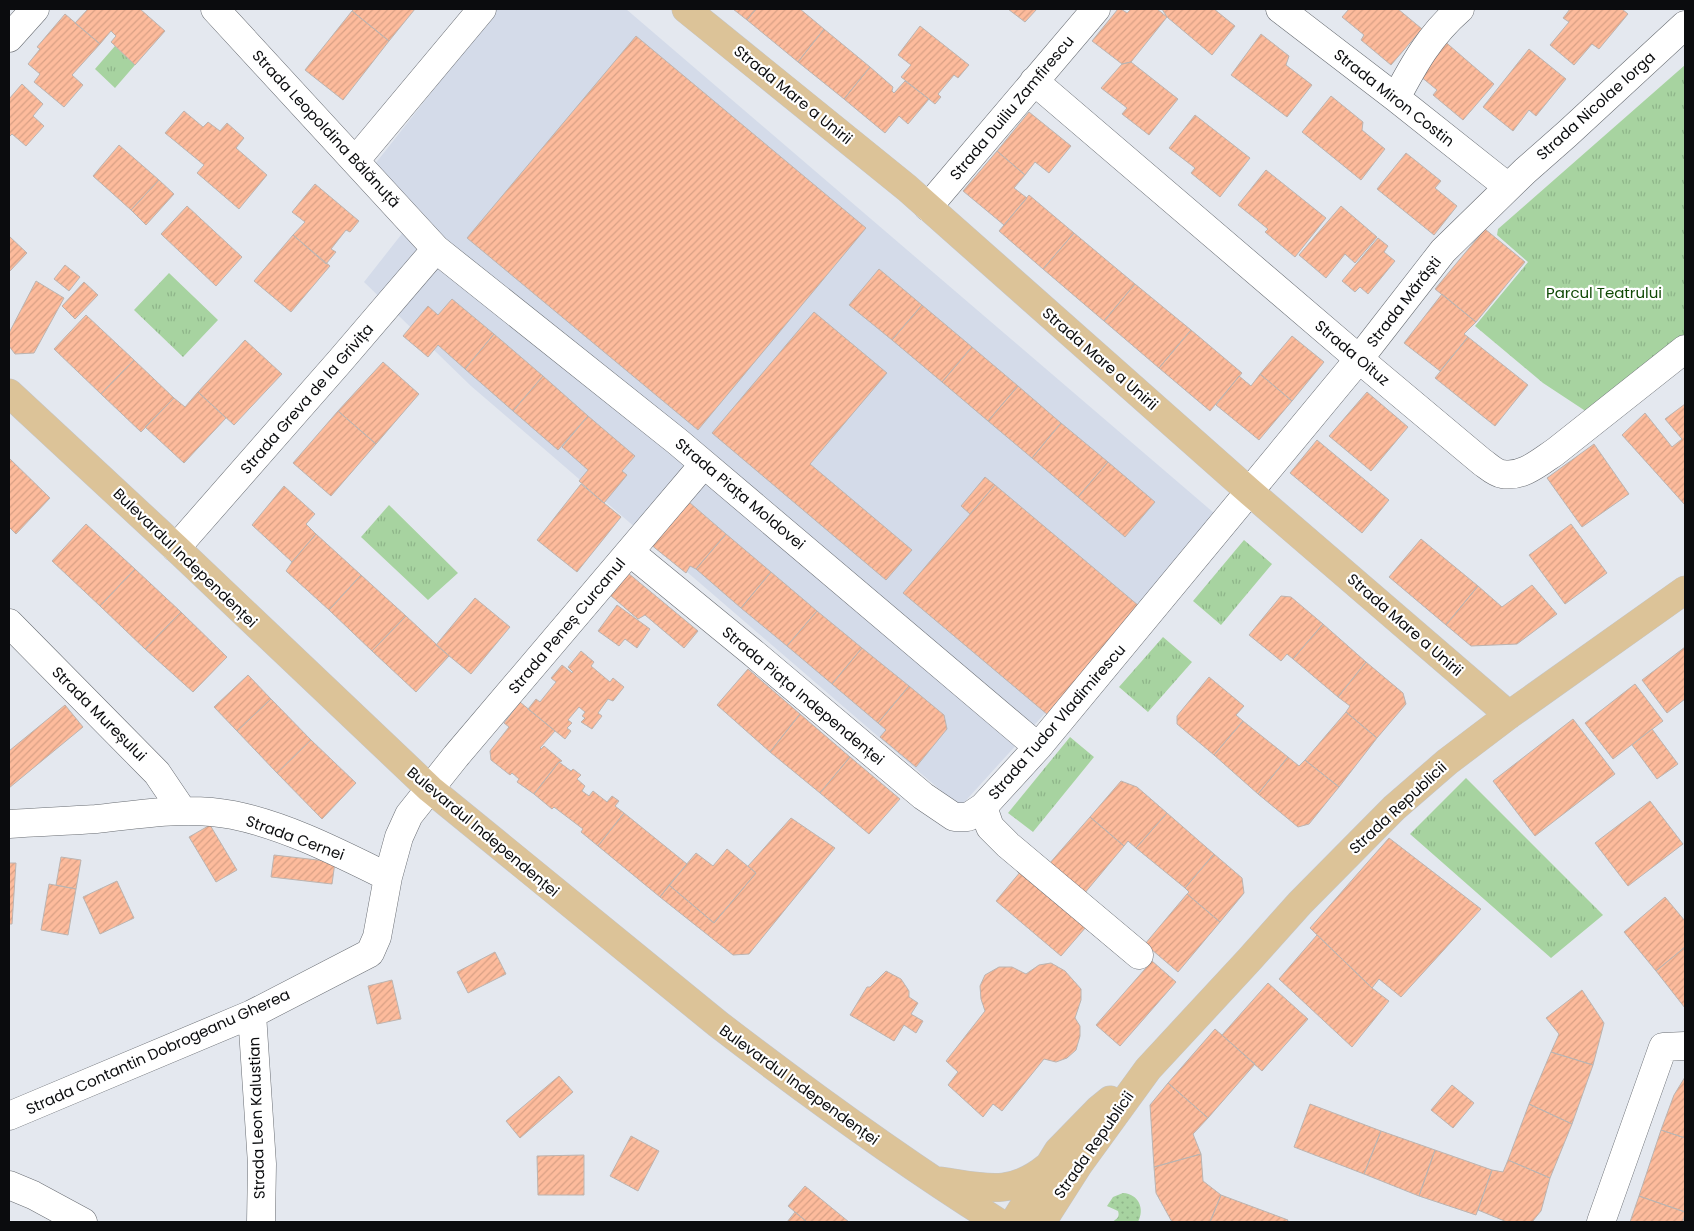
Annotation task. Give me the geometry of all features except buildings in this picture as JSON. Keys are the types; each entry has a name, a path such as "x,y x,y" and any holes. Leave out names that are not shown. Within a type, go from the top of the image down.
{"main road":[{"name":"Strada Mare a Unirii","path":"686,9 928,207 1250,492 1509,715"},
{"name":"Bulevardul Independenței","path":"9,393 176,548 430,789 718,1024 830,1110 932,1180 998,1222"},
{"name":"Strada Republicii","path":"1014,1222 1148,1069 1300,902 1394,808 1447,762 1509,715 1685,590"},
{"name":"Strada Republicii","path":"1042,1222 1062,1168"},
{"path":"932,1180 997,1189 1062,1168 1063,1208 1066,1222"}],"street":[{"path":"9,38 35,9"},
{"name":"Strada Leopoldina Bălănuță","path":"215,9 436,248"},
{"path":"355,161 482,9"},
{"name":"Strada Duiliu Zamfirescu","path":"928,207 1096,9"},
{"name":"Strada Miron Costin","path":"1280,9 1396,98 1508,188"},
{"path":"1396,98 1415,61 1446,21 1460,9"},
{"name":"Strada Nicolae Iorga","path":"1508,188 1685,25"},
{"name":"Strada Oituz","path":"1034,81 1359,360 1482,462 1501,474 1519,474 1555,452 1685,349"},
{"name":"Strada Mărăști","path":"1250,492 1359,360 1443,251 1508,188"},
{"name":"Strada Piața Moldovei","path":"436,248 704,464 1038,747"},
{"name":"Strada Greva de la Grivița","path":"176,548 436,248"},
{"name":"Strada Peneș Curcanul","path":"430,789 704,464"},
{"name":"Strada Tudor Vladimirescu","path":"1139,955 1008,845 990,827 983,807 1038,747 1250,492"},
{"name":"Strada Piața Independenței","path":"630,552 923,796 954,817 968,817 983,807"},
{"name":"Strada Mureșului","path":"9,623 158,772 182,810"},
{"path":"388,877 403,826 408,816 430,789"},
{"name":"Strada Cernei","path":"9,824 86,820 182,810 232,815 267,824 340,853 388,877"},
{"name":"Strada Contantin Dobrogeanu Gherea","path":"9,1116 252,1014 370,953 377,937 388,877"},
{"name":"Strada Leon Kalustian","path":"252,1014 262,1164 261,1222"},
{"path":"1601,1222 1674,1047"},
{"path":"9,1185 33,1195 83,1222"}],"shaded area":[{"path":"497,9 626,9 1221,519 960,807 471,386 364,282 419,212 375,164"}],"green space":[{"path":"115,46 135,65 115,88 95,69"},
{"name":"Parcul Teatrului","path":"1685,65 1685,334 1587,412 1543,383 1475,326 1528,262 1497,235 1498,229"},
{"path":"169,273 218,320 183,357 134,310"},
{"path":"389,505 458,573 428,600 361,537"},
{"path":"1244,540 1272,564 1221,625 1193,601"},
{"path":"1163,637 1192,662 1148,712 1119,687"},
{"path":"1070,737 1094,757 1033,832 1008,813"},
{"path":"1466,778 1603,915 1551,958 1410,834"},
{"path":"1123,1193 1137,1199 1141,1207 1138,1222 1112,1222 1118,1218 1118,1211 1107,1206 1113,1197"}]}
